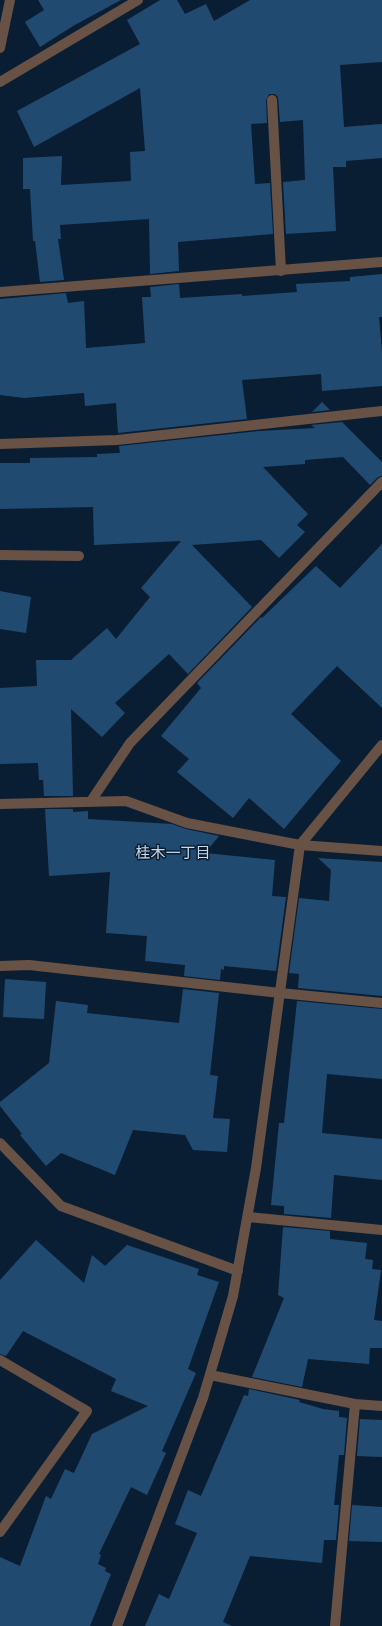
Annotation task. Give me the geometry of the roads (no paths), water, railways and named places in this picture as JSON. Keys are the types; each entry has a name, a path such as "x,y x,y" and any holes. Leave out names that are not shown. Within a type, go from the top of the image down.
{"street":[{"path":"0,48 10,0"},
{"path":"0,82 138,0"},
{"path":"272,100 281,271"},
{"path":"0,292 382,262"},
{"path":"0,444 117,440 382,410"},
{"path":"91,801 130,743 382,482"},
{"path":"0,555 79,556"},
{"path":"117,1626 168,1494 210,1375 234,1296 248,1216 300,845 382,745"},
{"path":"0,804 126,801 187,823 300,845 382,851"},
{"path":"0,966 29,965 382,1003"},
{"path":"0,1143 61,1206 238,1271"},
{"path":"248,1216 382,1230"},
{"path":"0,1360 87,1411 0,1532"},
{"path":"210,1375 355,1404 382,1406"},
{"path":"335,1626 355,1404"}],"district":[{"name":"桂木一丁目","path":"173,854"}]}
